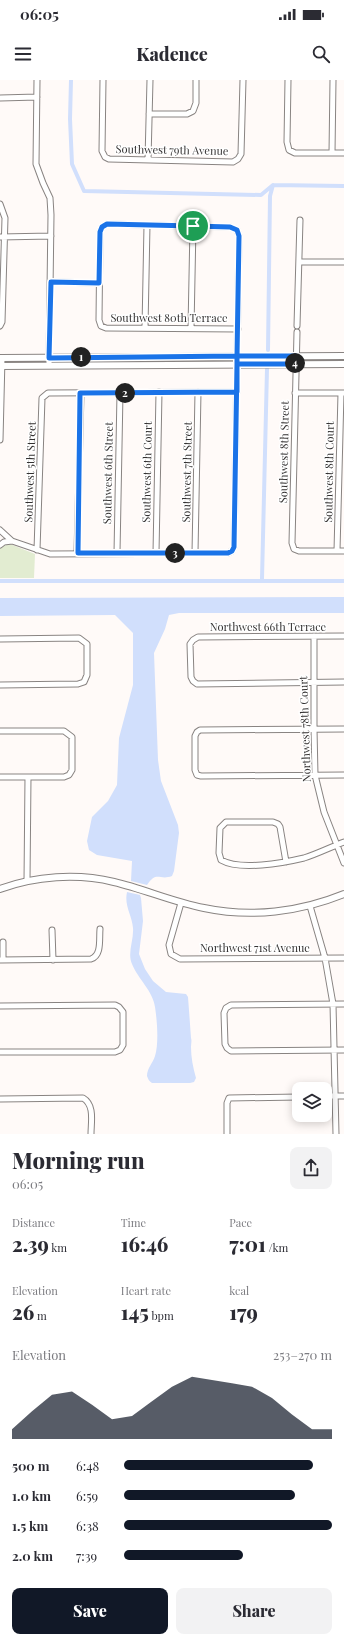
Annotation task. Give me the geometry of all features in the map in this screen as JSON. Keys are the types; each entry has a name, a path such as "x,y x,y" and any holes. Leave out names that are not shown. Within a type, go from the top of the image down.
{"street":[{"path":"37,80 36,164 42,183 50,198 51,282 49,365"},
{"name":"Southwest 79th Avenue","path":"103,80 102,151 105,157 109,159 233,162 238,159 241,154 243,80"},
{"path":"148,160 150,80"},
{"path":"149,114 187,114 193,111 196,104 196,80"},
{"path":"288,80 287,142 289,150 295,153 344,153"},
{"path":"332,153 333,80"},
{"path":"0,98 37,98"},
{"path":"0,204 4,218 2,237 2,322 0,326"},
{"path":"297,326 300,220"},
{"path":"0,530 12,541 50,554 228,553 232,551 234,547 239,236 237,230 230,227 107,224 102,227 100,232 99,283 51,282"},
{"path":"145,328 147,225"},
{"path":"191,328 193,226"},
{"path":"2,237 51,236"},
{"path":"299,262 344,262"},
{"name":"Southwest 80th Terrace","path":"99,283 98,320 101,326 106,328 238,329"},
{"name":"Southwest 8th Street","path":"297,332 295,364 292,543 294,549 299,551 338,551"},
{"path":"0,440 1,358 344,356"},
{"path":"1,366 344,364"},
{"name":"Southwest 6th Court","path":"156,553 159,392"},
{"name":"Southwest 7th Street","path":"195,553 198,392"},
{"path":"78,553 80,393 237,392"},
{"name":"Southwest 5th Street","path":"37,550 42,398 48,393 80,393"},
{"name":"Southwest 6th Street","path":"117,554 120,393"},
{"path":"295,393 342,393"},
{"name":"Southwest 8th Court","path":"338,551 342,393"},
{"path":"0,545 4,542 12,541"},
{"path":"338,551 344,551"},
{"name":"Northwest 78th Court","path":"314,636 313,683 316,775 324,812 344,863"},
{"name":"Northwest 66th Terrace","path":"313,683 197,684 191,677 190,644 198,637 344,636"},
{"path":"0,639 79,638 87,644 87,675 84,682 78,684 0,685"},
{"path":"313,683 344,682"},
{"path":"344,729 200,730 195,736 195,770 197,774 201,776 344,775"},
{"path":"0,731 64,731 72,737 72,770 69,776 0,777"},
{"path":"27,881 28,777"},
{"path":"286,862 280,827 278,824 273,822 226,822 220,828 219,853 221,860 227,864 247,865 286,862 305,858 344,842"},
{"path":"0,889 27,881 45,878 95,878 114,882 181,903 221,911 257,913 310,906 344,894"},
{"name":"Northwest 71st Avenue","path":"181,903 169,945 169,951 171,954 180,959 344,958"},
{"path":"310,906 325,958 333,1004 336,1134"},
{"path":"4,942 2,960 91,959 95,958 99,954 100,929"},
{"path":"52,930 53,960"},
{"path":"344,1004 231,1005 226,1008 224,1013 225,1044 231,1051 344,1050"},
{"path":"0,1006 115,1006 119,1007 123,1012 123,1045 120,1050 115,1052 0,1052"},
{"path":"335,1096 344,1096"},
{"path":"227,1134 227,1103 229,1098 292,1097"},
{"path":"0,1099 83,1098 88,1101 91,1106 91,1134"}],"green space":[{"path":"10,544 35,554 34,578 0,578 0,547"}],"water":[{"path":"344,597 344,613 179,613 169,615 165,629 154,653 158,760 161,781 178,825 179,833 174,871 172,876 153,878 147,885 131,881 132,861 97,855 89,850 87,841 92,817 108,801 117,785 119,738 133,685 133,633 115,615 0,616 0,598"},
{"path":"127,892 140,895 141,898 143,921 139,954 145,969 153,981 166,992 186,994 188,997 191,1055 196,1078 194,1082 152,1083 147,1077 148,1070 154,1059 156,1051 157,1038 155,1007 154,1001 131,960 130,951 133,928 127,906"}],"waterway":[{"path":"71,80 70,119 72,164 84,191 261,195 273,185 344,186"},
{"path":"268,350 270,196 273,185"},
{"path":"262,579 267,369"},
{"path":"0,581 344,581"}],"route":[{"path":"193,226 107,224 102,227 100,232 99,283 51,282 49,358 237,356 237,392 159,392 80,393 78,553 228,553 232,551 234,547 237,364 295,364 296,356 237,356 239,236 237,230 230,227 193,226"}]}
